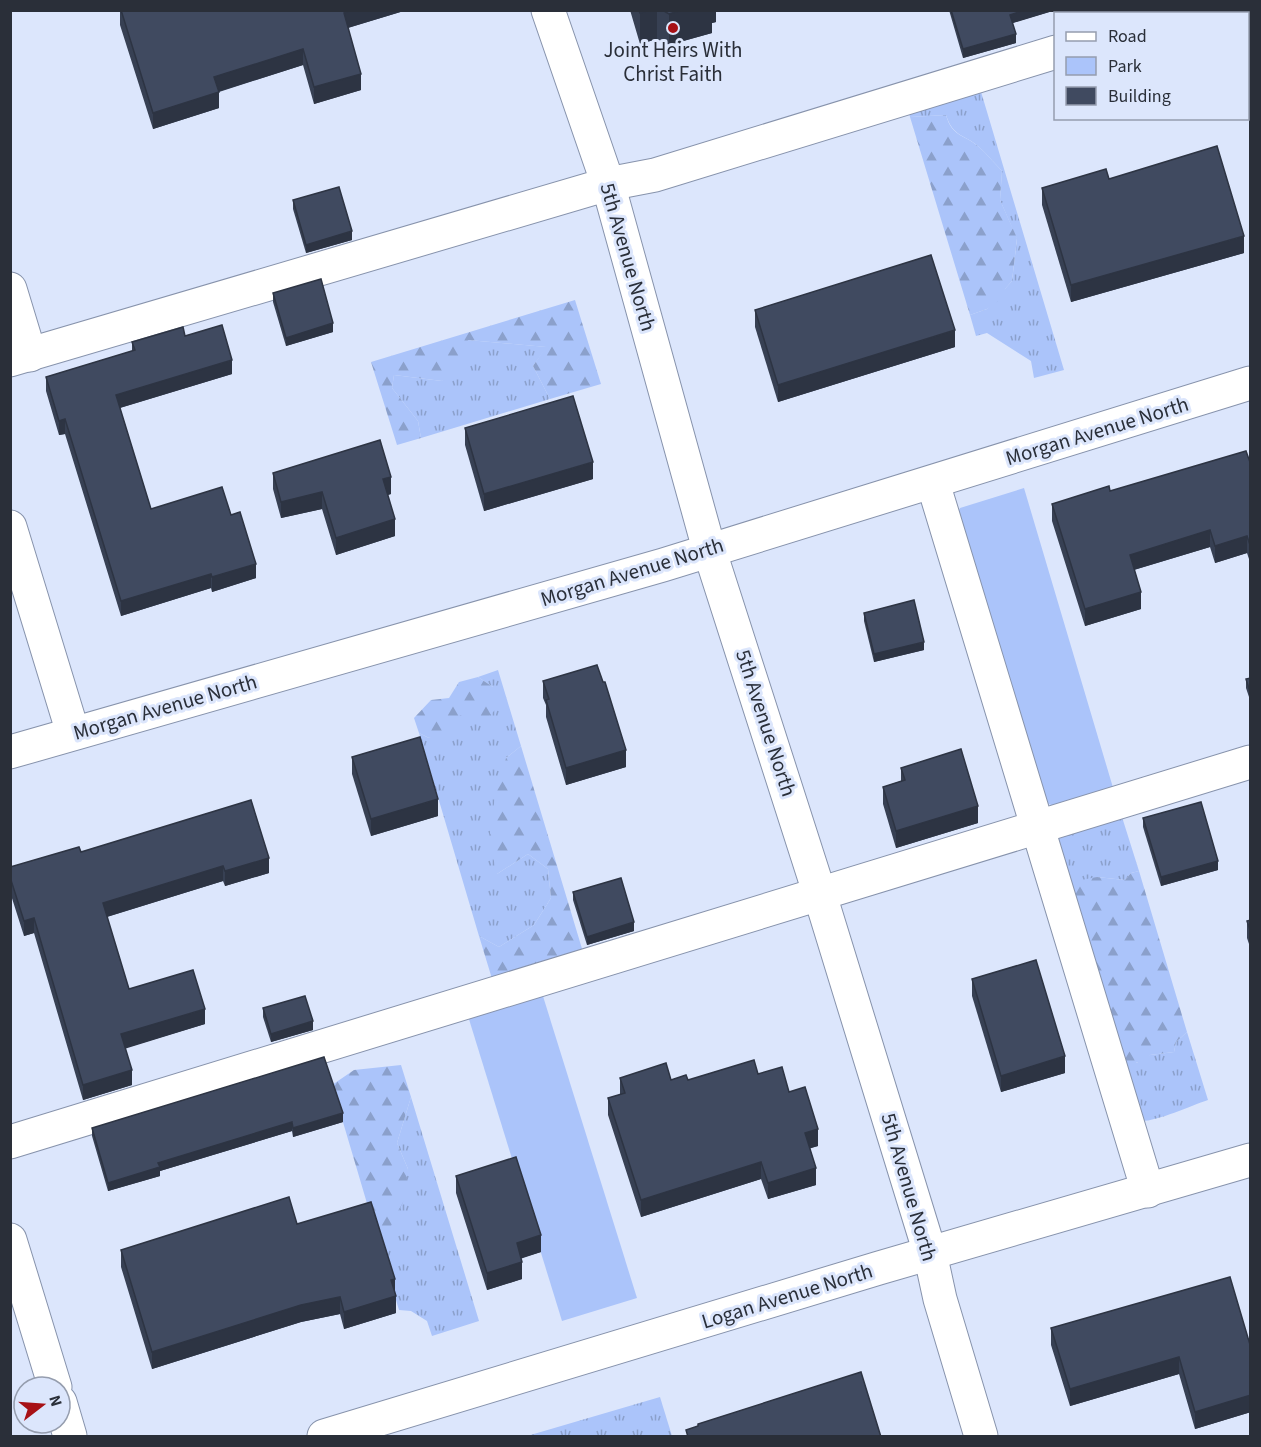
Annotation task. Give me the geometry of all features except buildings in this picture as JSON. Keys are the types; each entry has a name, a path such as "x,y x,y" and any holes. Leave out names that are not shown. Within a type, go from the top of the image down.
{"street":[{"name":"5th Avenue North","path":"548,10 608,184 708,549 820,895 930,1253 940,1299 981,1437"},
{"path":"10,289 20,357 608,184 655,175 1054,53"},
{"name":"Morgan Avenue North","path":"10,752 663,565 708,549 933,483 1251,383"},
{"path":"933,483 1148,1191"},
{"path":"10,527 73,733"},
{"path":"10,1142 1251,762"},
{"name":"Logan Avenue North","path":"324,1437 930,1253 1251,1160"},
{"path":"10,1240 51,1375"}],"green space":[{"path":"979,85 1064,370 1034,378 1031,361 987,333 976,336 970,315 987,309 1012,281 1017,239 1000,200 1002,171 979,147 952,127 946,115 910,117 907,106"},
{"path":"946,115 955,131 979,147 1002,171 1000,200 1017,238 1012,281 1005,289 1004,297 987,309 970,315 910,117"},
{"path":"575,300 601,384 550,399 533,366 546,347 468,340 462,371 442,381 394,375 392,388 418,421 421,438 397,445 371,362"},
{"path":"468,340 547,347 533,366 550,399 421,438 418,421 392,388 394,375 442,381"},
{"path":"1024,488 1114,791 1068,806 1050,805 1043,800 956,516 960,508"},
{"path":"498,670 521,746 506,758 497,874 528,854 548,869 551,898 534,925 499,947 479,936 419,733 429,738 493,687 478,677"},
{"path":"478,677 493,687 496,709 484,721 459,715 449,730 429,738 419,733 414,718 431,700 449,698 459,682"},
{"path":"521,746 583,952 493,982 479,936 499,947 534,925 551,898 548,869 528,854 497,874 489,840 495,796 506,758"},
{"path":"1122,817 1139,871 1131,873 1125,880 1097,877 1071,895 1057,838"},
{"path":"1139,871 1187,1032 1176,1042 1174,1052 1150,1055 1147,1062 1137,1062 1133,1069 1124,1070 1071,895 1081,880 1097,877 1125,880 1131,873"},
{"path":"542,993 637,1298 562,1321 468,1016"},
{"path":"1187,1032 1208,1100 1164,1116 1140,1121 1124,1070 1150,1055 1174,1052 1176,1042"},
{"path":"401,1065 411,1097 397,1143 408,1169 404,1200 390,1228 374,1227 332,1085 354,1070"},
{"path":"411,1097 479,1321 432,1336 427,1321 411,1311 399,1310 374,1227 408,1169 397,1143"},
{"path":"660,1397 672,1436 527,1436"}],"place":[{"name":"Joint Heirs With Christ Faith","path":"673,28"}]}
